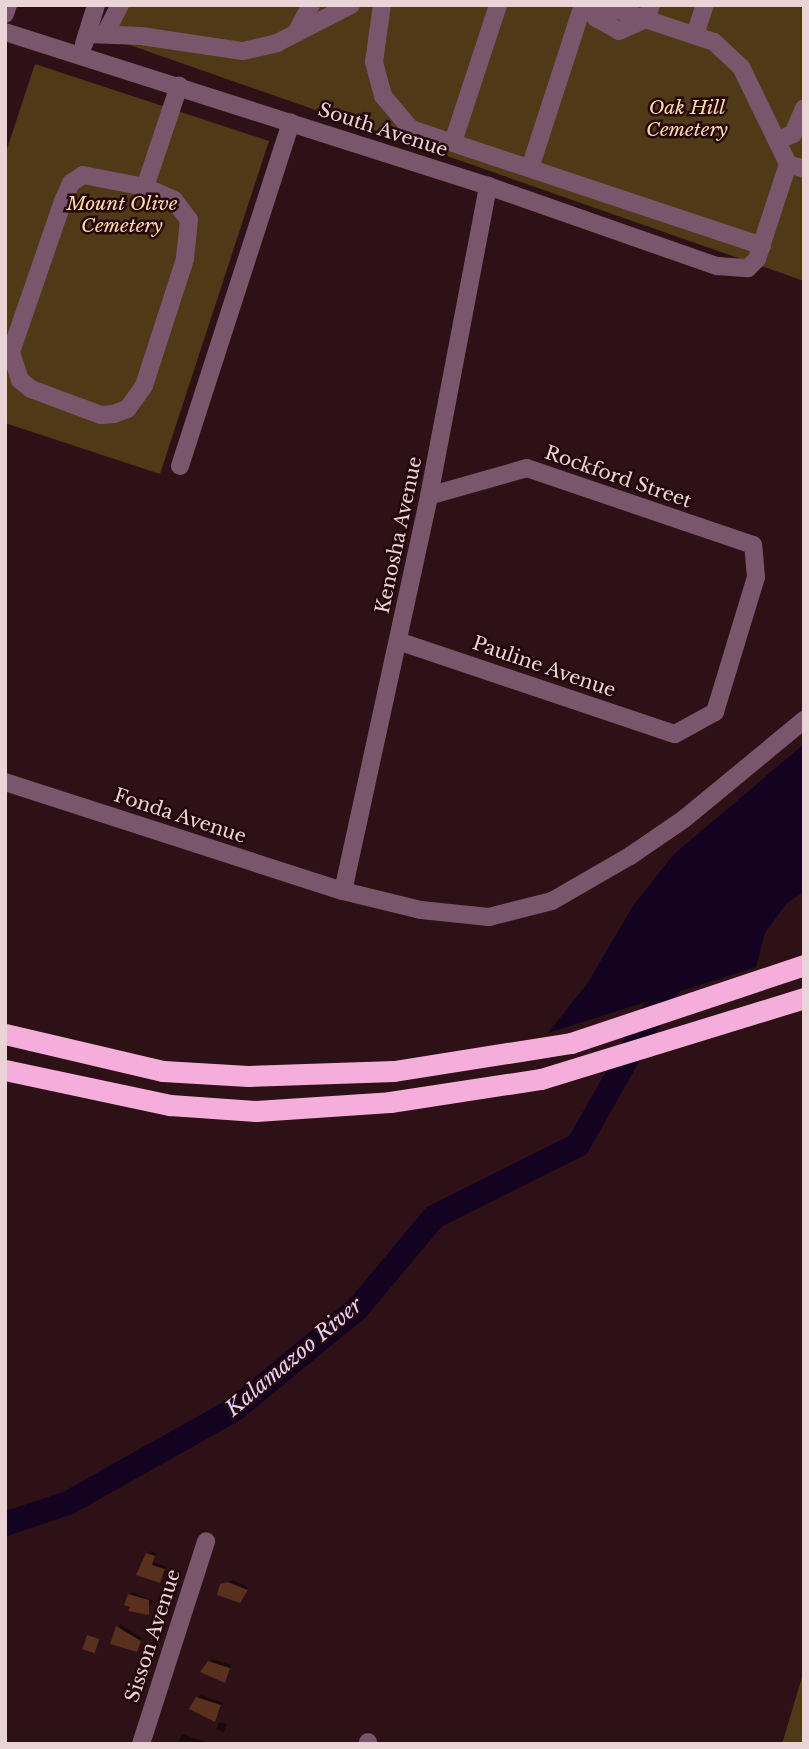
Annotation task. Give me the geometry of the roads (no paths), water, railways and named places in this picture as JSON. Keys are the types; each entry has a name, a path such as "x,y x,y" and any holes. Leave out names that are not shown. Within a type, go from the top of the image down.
{"highway":[{"path":"5,1034 163,1071 248,1076 394,1071 600,1035 804,965"},
{"path":"5,1070 170,1105 256,1111 390,1102 502,1085 609,1061 758,1010 804,998"}],"street":[{"path":"5,14 8,5"},
{"path":"96,5 96,34"},
{"path":"80,54 120,5"},
{"path":"296,33 311,5"},
{"path":"96,34 243,51 296,33 351,5"},
{"path":"382,5 374,62 383,96 411,128 762,246 796,167 741,67 714,42 648,12 603,5"},
{"path":"453,142 499,5"},
{"path":"530,168 583,5"},
{"path":"589,5 596,18 619,31 648,12"},
{"path":"695,35 705,5"},
{"name":"South Avenue","path":"5,32 488,186 716,266 747,268 762,246"},
{"path":"145,187 179,86"},
{"path":"780,139 793,134 804,108"},
{"path":"180,466 290,122"},
{"path":"98,175 145,187 182,207 190,235 144,386 127,409 101,415 31,389 20,380 11,352 71,183 83,176 98,175"},
{"name":"Kenosha Avenue","path":"343,891 429,496 488,186"},
{"name":"Rockford Street","path":"429,496 527,468 752,545 756,577 715,712 676,734"},
{"name":"Pauline Avenue","path":"398,641 676,734"},
{"name":"Fonda Avenue","path":"5,782 343,891 421,910 489,917 552,901 684,818 804,720"},
{"name":"Sisson Avenue","path":"141,1744 206,1541"}],"waterway":[{"name":"Kalamazoo River","path":"5,1524 68,1503 234,1410 357,1309 434,1217 578,1145 678,969"}],"park label":[{"name":"Oak Hill Cemetery","path":"687,119"},
{"name":"Mount Olive Cemetery","path":"122,215"}]}
